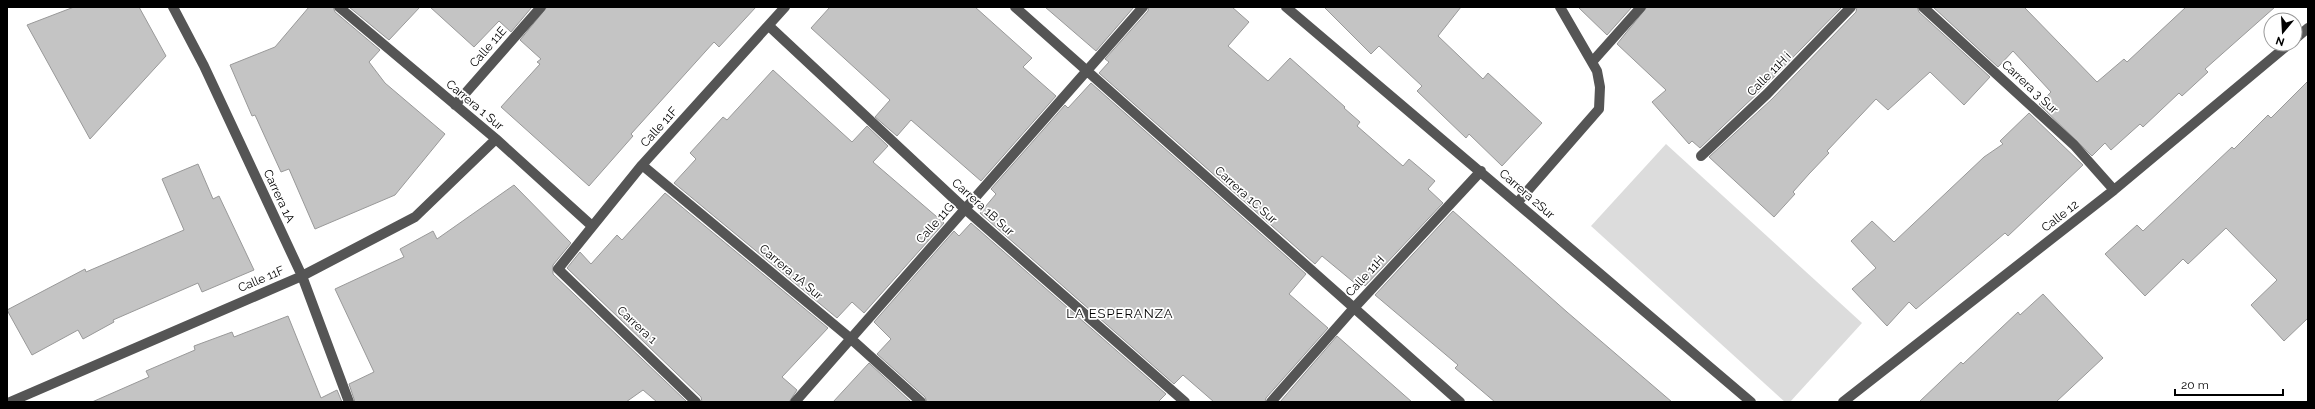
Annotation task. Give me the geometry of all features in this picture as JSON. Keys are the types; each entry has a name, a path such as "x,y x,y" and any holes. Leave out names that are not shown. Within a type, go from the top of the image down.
{"street":[{"name":"Carrera 1A","path":"173,7 204,66 302,276 349,402"},
{"name":"Carrera 1 Sur","path":"339,7 496,139 592,226"},
{"name":"Calle 11E","path":"455,105 541,7"},
{"name":"Calle 11F","path":"558,269 642,165 785,7"},
{"name":"Carrera 1C Sur","path":"1015,7 1353,309 1460,402"},
{"name":"Calle 11G","path":"795,402 1143,7"},
{"name":"Carrera 2Sur","path":"1286,7 1481,170 1751,402"},
{"path":"1517,202 1599,109 1600,87 1597,71 1560,7"},
{"path":"1592,62 1641,7"},
{"name":"Calle 11H i","path":"1701,156 1767,94 1851,7"},
{"name":"Carrera 3 Sur","path":"1923,7 2074,146 2114,190"},
{"name":"Carrera 1B Sur","path":"769,26 965,209 1185,402"},
{"name":"Calle 12","path":"1843,402 2114,190 2279,52"},
{"name":"Calle 11F","path":"10,402 302,276 415,217 496,139"},
{"name":"Carrera 1A Sur","path":"642,165 850,338 921,402"},
{"name":"Calle 11H","path":"1271,402 1353,309 1481,170"},
{"name":"Carrera 1","path":"558,269 671,376 696,402"}],"shaded area":[{"path":"1666,144 1862,323 1790,402 1785,402 1591,226"}],"building":[{"path":"74,7 139,7 166,56 90,139 27,25"},
{"path":"309,7 333,7 335,12 380,50 369,62 385,83 445,134 395,195 315,229 289,169 281,172 255,115 252,116 230,65 275,47"},
{"path":"349,7 420,7 389,40"},
{"path":"430,7 532,7 511,32 499,21 474,47"},
{"path":"547,7 756,7 719,47 714,42 631,134 633,136 589,186 501,107 540,64 537,62 541,59 520,40"},
{"path":"830,7 975,7 1032,58 1023,67 1056,96 981,181 911,120 897,136 875,117 890,100 811,28"},
{"path":"1045,7 1134,7 1096,51"},
{"path":"1149,7 1232,7 1249,22 1228,46 1268,81 1290,58 1360,122 1357,126 1403,166 1409,159 1435,181 1428,189 1443,203 1365,286 1360,281 1357,285 1322,256 1315,264 1099,73 1109,62 1105,59 1148,11"},
{"path":"1324,7 1461,7 1438,36 1483,79 1488,73 1542,123 1502,166 1469,134 1466,138 1417,91 1422,86 1379,46 1371,54"},
{"path":"1578,7 1632,7 1607,35"},
{"path":"1647,7 1842,7 1762,89 1700,148 1692,141 1689,144 1652,102 1666,90 1617,44"},
{"path":"1857,7 1917,7 1919,12 1990,77 1964,105 1930,72 1888,110 1876,99 1827,151 1829,153 1793,192 1795,194 1774,217 1709,157 1772,99 1856,12"},
{"path":"1933,7 2024,7 2097,82 2124,59 2127,62 2186,7 2275,7 2269,12 2263,12 2263,18 2205,69 2208,72 2182,96 2179,93 2143,127 2140,124 2111,150 2105,143 2092,156 2039,104 2051,92 2013,51 1998,67"},
{"path":"773,70 852,142 867,126 888,146 873,162 944,223 864,313 852,302 837,318 674,183 696,159 690,153 723,117 727,120"},
{"path":"2308,81 2308,318 2284,341 2251,305 2277,280 2226,228 2188,264 2183,259 2145,296 2105,254 2137,225 2143,231 2232,147 2234,149 2268,115 2271,118"},
{"path":"1091,83 1306,274 1289,294 1328,328 1266,398 1265,402 1214,402 1183,375 1174,384 980,213 996,194 991,189 1065,105 1068,108"},
{"path":"2029,113 2083,165 2008,236 2005,233 1916,309 1909,302 1887,326 1852,289 1876,268 1851,241 1872,221 1894,242 1984,157 2003,144 2000,141"},
{"path":"198,164 213,199 219,196 254,270 202,292 198,283 113,320 114,322 83,339 78,330 32,355 7,310 85,269 86,272 184,230 162,179"},
{"path":"514,185 571,243 553,265 553,274 687,402 657,402 643,390 626,402 355,402 349,384 374,372 335,289 404,257 400,249 433,231 437,239"},
{"path":"665,193 828,328 782,377 797,390 789,402 702,402 701,397 567,268 580,252 591,264 617,235 622,240"},
{"path":"1453,211 1672,402 1495,402 1455,368 1458,365 1375,295"},
{"path":"971,223 1166,394 1158,402 927,402 925,397 877,354 891,339 874,322 954,231 959,236"},
{"path":"2043,294 2103,358 2056,402 1919,402 1961,362 1963,364 2018,312 2020,315"},
{"path":"288,316 321,398 337,390 342,402 92,402 149,377 146,371 195,350 194,346 232,332 234,337"},
{"path":"1337,336 1412,402 1280,402"},
{"path":"869,363 911,402 833,402"}],"district":[{"name":"LA ESPERANZA","path":"1120,313"}]}
